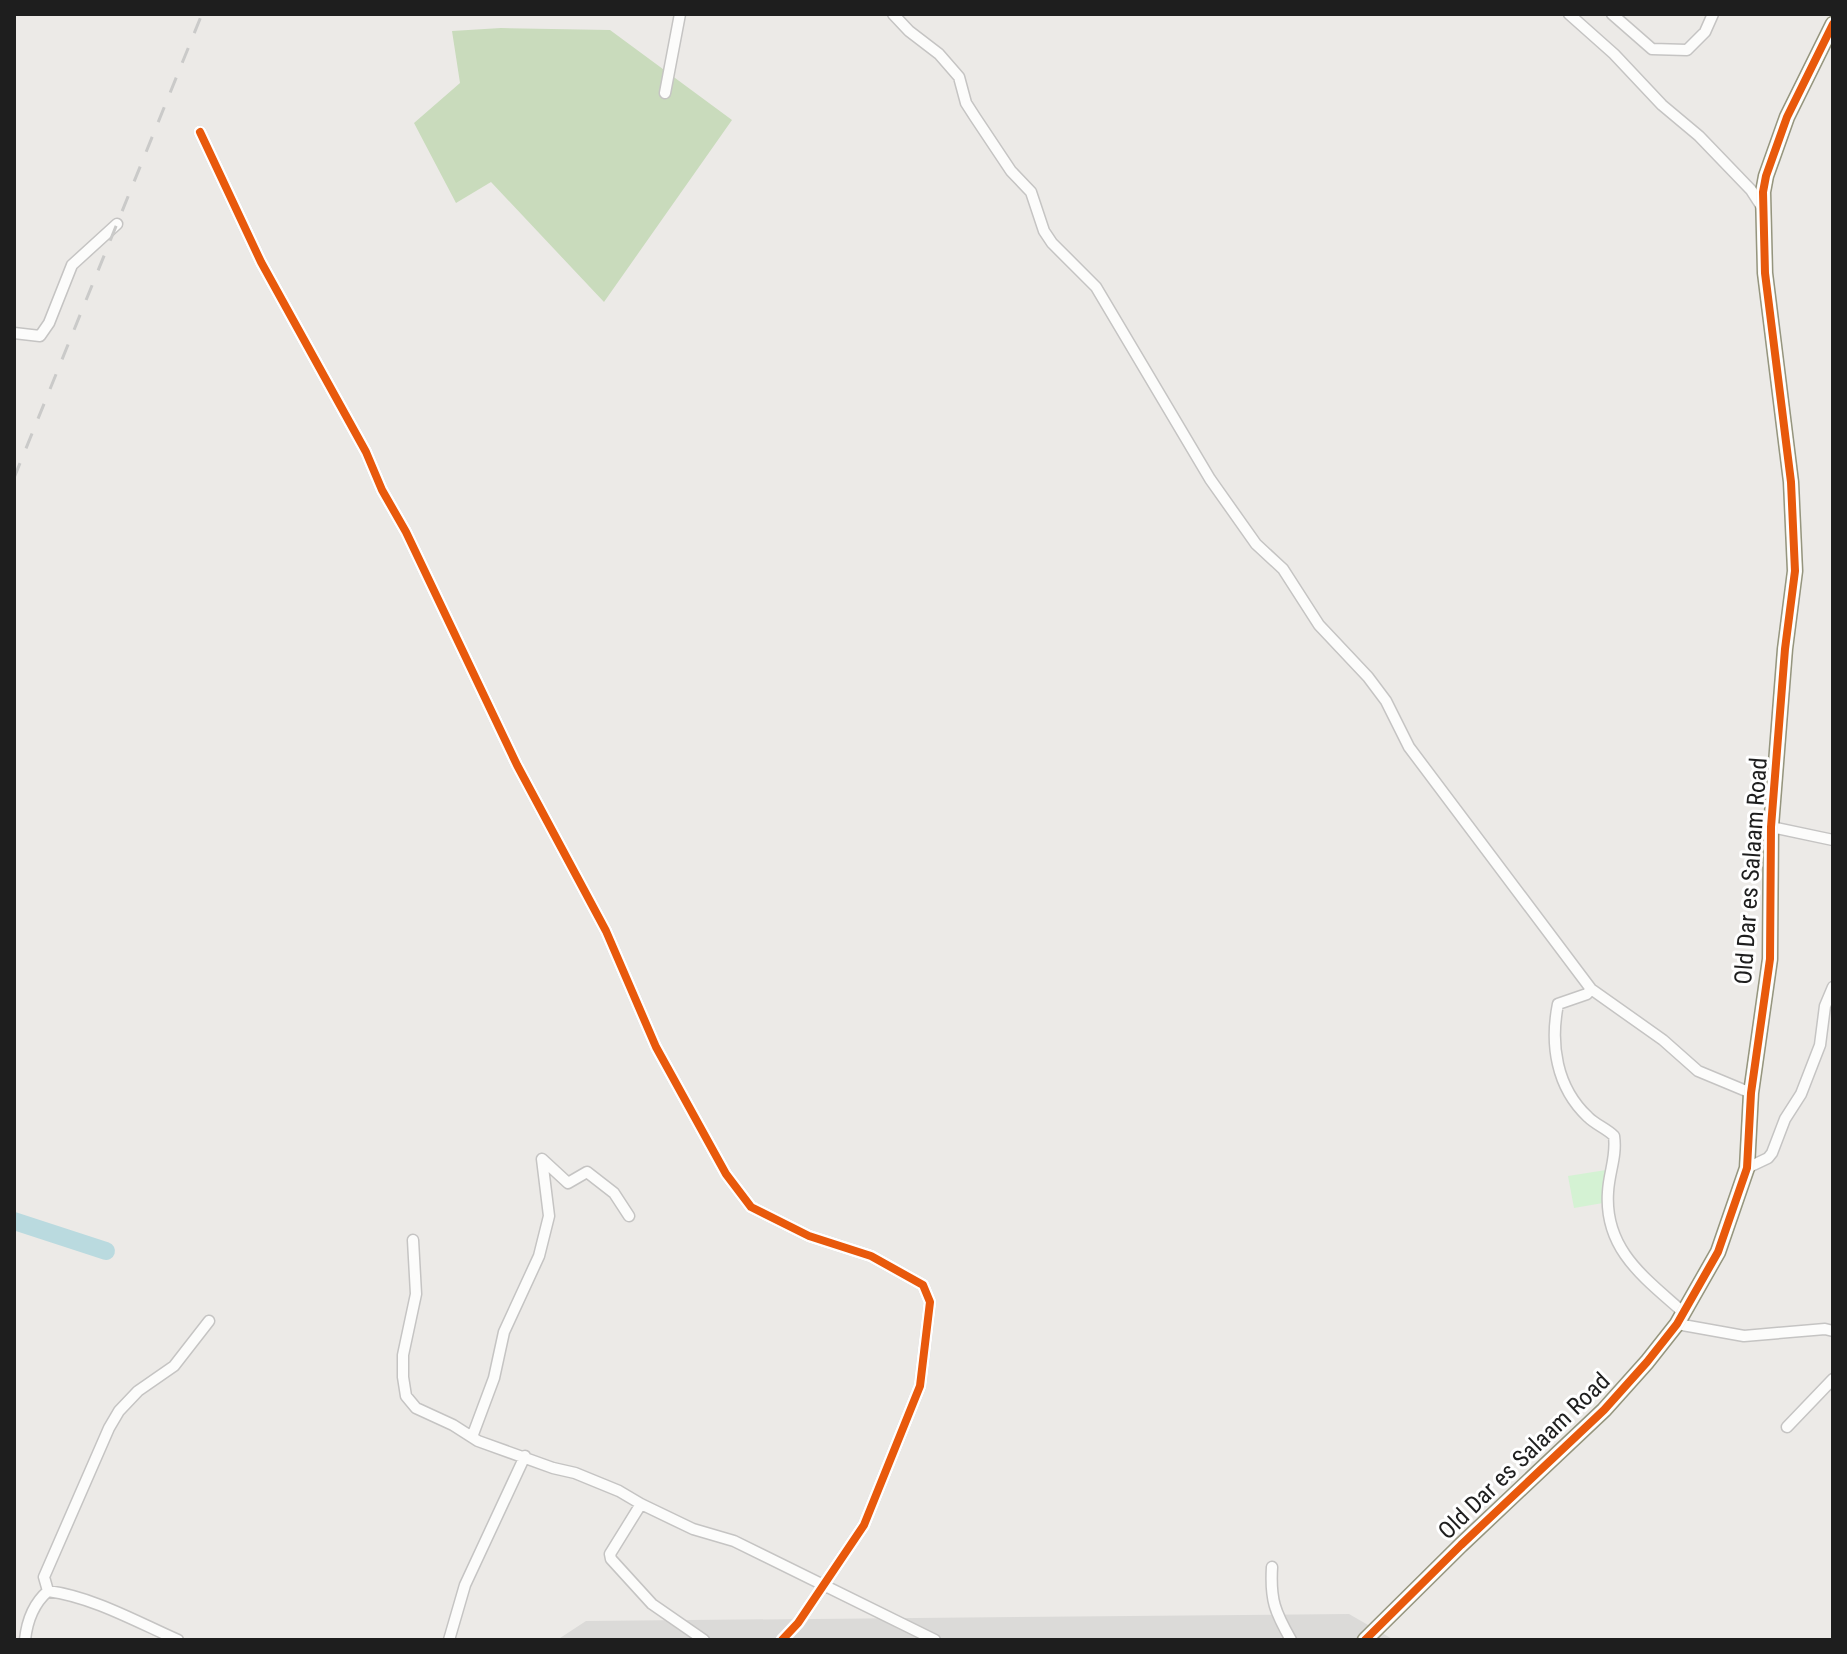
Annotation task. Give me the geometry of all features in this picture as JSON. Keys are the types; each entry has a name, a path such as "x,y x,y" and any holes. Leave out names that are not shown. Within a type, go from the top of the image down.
{"street":[{"path":"665,93 680,14"},
{"path":"893,14 939,54 959,77 966,103 1011,171 1031,192 1044,231 1096,287 1210,479 1256,544 1283,569 1319,625 1386,701 1409,747 1591,989 1663,1040 1698,1071 1751,1093"},
{"path":"1569,14 1614,54 1662,105 1699,136 1751,190 1762,207"},
{"path":"1612,14 1652,49 1687,50 1705,32 1713,14"},
{"name":"Old Dar es Salaam Road","path":"1365,1640 1604,1410 1680,1318 1718,1252 1747,1168 1751,1093 1770,959 1771,827 1785,649 1795,571 1791,482 1765,273 1762,207 1766,176 1787,117 1833,24"},
{"path":"200,132 261,262 366,452 517,765 606,931 656,1047 726,1174 751,1207 809,1236 871,1256 923,1285 930,1302 920,1386 864,1525 798,1623 782,1640"},
{"path":"14,333 40,336 49,323 72,265 117,224"},
{"path":"1771,827 1833,840"},
{"path":"1747,1168 1772,1153 1785,1119 1804,1088 1820,1045 1825,1006 1833,987"},
{"path":"1591,989 1587,994 1558,1004 1553,1031 1559,1072 1569,1093 1582,1111 1614,1136 1616,1150 1608,1192 1611,1221 1618,1247 1629,1263 1680,1318 1744,1336 1825,1329 1833,1331"},
{"path":"472,1437 494,1378 504,1332 539,1256 549,1216 542,1159 568,1183 587,1172 614,1193 629,1216"},
{"path":"413,1240 416,1294 403,1355 403,1377 406,1396 416,1408 500,1449 619,1491 693,1529 734,1541 935,1640"},
{"path":"48,1591 44,1577 114,1419 138,1391 174,1366 209,1321"},
{"path":"1787,1427 1833,1379"},
{"path":"449,1640 465,1585 525,1456"},
{"path":"641,1504 610,1554 611,1559 652,1604 704,1640"},
{"path":"1272,1567 1271,1590 1275,1612 1291,1640"},
{"path":"25,1640 35,1607 48,1591"},
{"path":"48,1591 64,1593 123,1615 178,1640"}],"shaded area":[{"path":"1349,1614 1394,1640 557,1640 586,1621"}],"green space":[{"path":"501,28 610,30 732,120 604,302 491,182 456,203 414,123 460,83 452,31"},
{"path":"1606,1170 1603,1203 1574,1208 1568,1176"}],"waterway":[{"path":"14,1221 106,1251"}],"railway":[{"path":"14,478 202,14"}],"cycle path":[{"path":"1365,1640 1604,1410 1647,1362 1677,1324 1718,1252 1747,1168 1751,1093 1770,959 1771,827 1785,649 1795,571 1791,482 1765,273 1763,192 1787,117 1833,24"},
{"path":"200,132 261,262 366,452 517,765 606,931 656,1047 726,1174 751,1207 809,1236 871,1256 923,1285 930,1302 920,1386 864,1525 798,1623 782,1640"}]}
